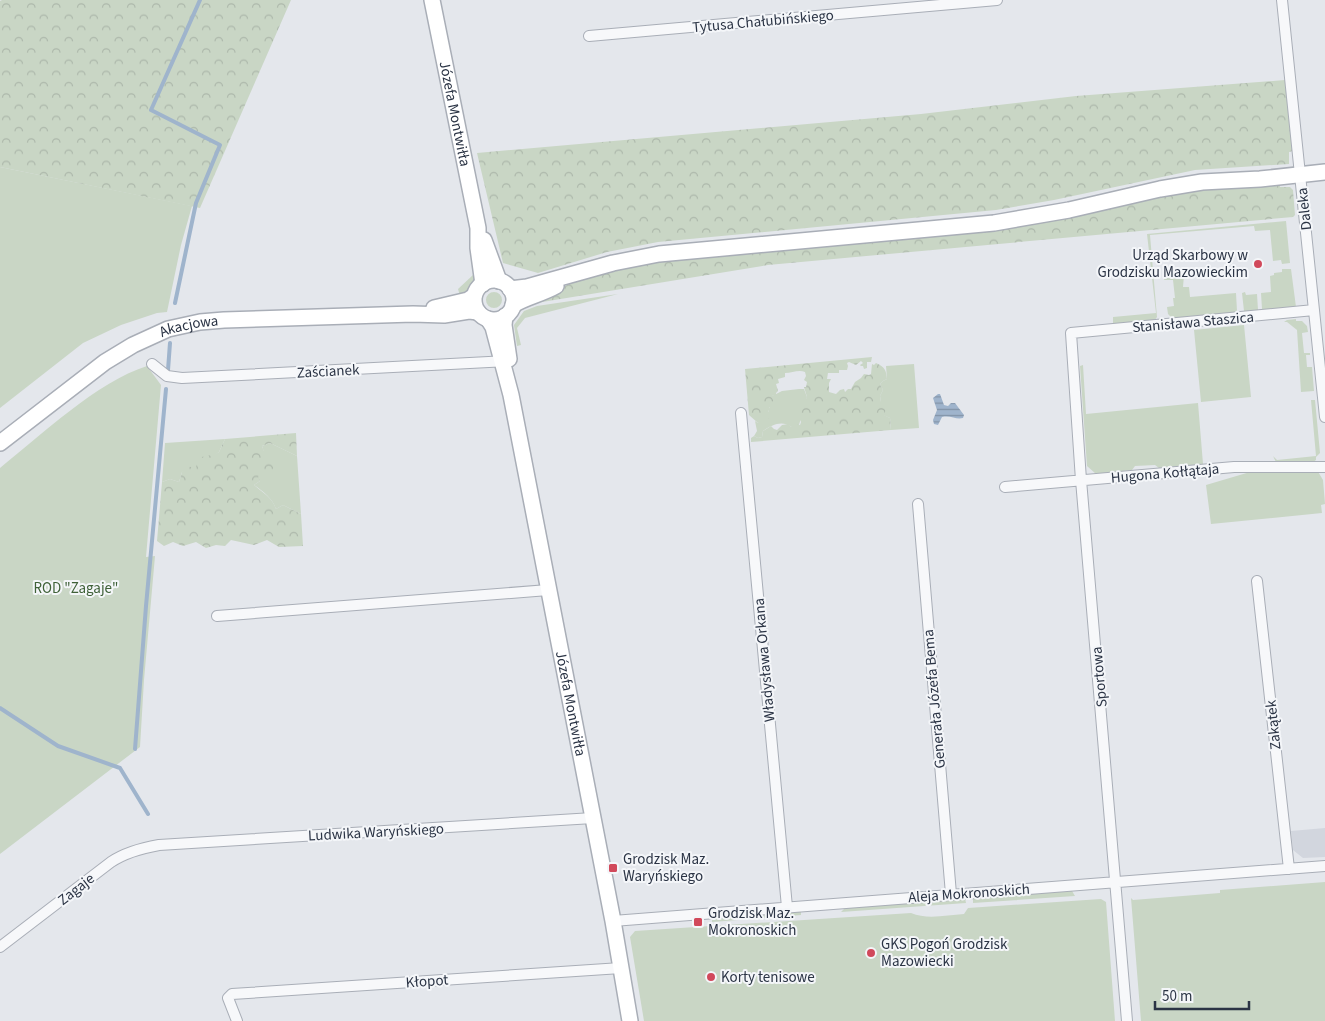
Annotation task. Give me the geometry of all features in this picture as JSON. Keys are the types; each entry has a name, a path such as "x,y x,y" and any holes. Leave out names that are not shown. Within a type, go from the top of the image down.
{"street":[{"name":"Józefa Montwiłła","path":"432,0 478,228 479,290"},
{"name":"Tytusa Chałubińskiego","path":"589,36 997,0"},
{"name":"Daleka","path":"1282,0 1325,417"},
{"path":"576,274 546,292 522,300 500,319 483,316 476,308 479,290 494,280 505,285 527,287 613,263 659,254 994,223 1069,210 1211,180 1325,172"},
{"name":"Józefa Montwiłła","path":"478,228 505,285"},
{"path":"505,285 513,294 509,311"},
{"name":"Akacjowa","path":"413,314 468,300 479,290"},
{"name":"Stanisława Staszica","path":"1071,333 1314,310"},
{"name":"Akacjowa","path":"0,444 120,352 147,337 168,329 200,322 224,320 413,314 444,315 469,311 483,316"},
{"name":"Józefa Montwiłła","path":"509,311 504,325 508,386 613,921 630,1021"},
{"name":"Józefa Montwiłła","path":"483,316 493,327 505,361"},
{"name":"Sportowa","path":"1071,333 1127,1021"},
{"name":"Zaścianek","path":"152,364 167,376 182,378 505,361"},
{"name":"Władysława Orkana","path":"741,413 786,907"},
{"name":"Hugona Kołłątaja","path":"1005,487 1234,467 1325,466"},
{"name":"Generała Józefa Bema","path":"918,504 951,894"},
{"name":"Zakątek","path":"1257,581 1289,869"},
{"path":"217,616 548,590"},
{"name":"Ludwika Waryńskiego","path":"159,845 593,818"},
{"name":"Zagaje","path":"0,947 120,856 138,849 159,845"},
{"name":"Aleja Mokronoskich","path":"613,921 1325,866"},
{"name":"Kłopot","path":"237,1021 228,998 232,994 621,968"}],"shaded area":[{"path":"1325,828 1325,857 1303,858 1293,850 1291,831"}],"green space":[{"path":"291,0 200,208 0,167 0,1"},
{"path":"1285,80 1293,151 1289,152 1289,164 1195,170 1054,200 996,210 658,242 607,252 538,273 503,263 477,153 921,114 1076,96"},
{"path":"0,167 192,206 181,245 167,312 157,313 121,325 83,343 0,408"},
{"path":"1280,183 1280,187 1290,187 1293,190 1295,215 1293,217 768,265 536,303 535,300 580,279 636,264 1181,191"},
{"path":"1286,221 1290,263 1282,264 1281,260 1273,261 1270,230 1255,231 1254,226 1150,235 1157,317 1150,322 1120,323 1115,325 1113,323 1113,317 1156,313 1147,234"},
{"path":"1282,269 1291,269 1296,307 1265,311 1262,309 1261,293 1271,292 1270,276 1274,275 1274,273 1282,272"},
{"path":"1172,272 1174,276 1184,275 1183,287 1189,287 1190,297 1236,293 1236,314 1173,319 1168,314 1167,307 1174,306 1173,280 1164,280 1166,274"},
{"path":"478,273 472,287 460,296 458,289 473,275"},
{"path":"494,292 500,294 502,300 500,306 494,308 488,306 486,300 488,294"},
{"path":"1245,292 1246,295 1257,294 1258,310 1244,311 1242,293"},
{"path":"618,294 525,318 517,328 521,345 517,346 514,325 524,311 537,306"},
{"path":"1296,319 1296,321 1302,321 1307,326 1308,332 1302,333 1304,353 1310,353 1310,355 1306,355 1307,367 1312,367 1314,391 1301,392 1297,330 1287,322 1284,322"},
{"path":"1244,325 1251,397 1201,402 1194,330"},
{"path":"872,357 871,362 867,362 867,368 864,369 860,365 863,363 861,361 856,365 849,362 847,363 847,370 839,370 839,373 828,373 827,379 831,379 829,392 836,394 840,390 844,389 845,392 851,389 855,382 864,374 871,374 872,364 879,364 883,367 887,376 887,379 880,384 883,390 880,396 881,402 886,403 884,415 890,418 891,430 751,442 751,438 754,436 762,437 763,431 771,426 777,430 782,425 788,424 791,427 794,424 800,425 801,422 797,413 800,411 801,403 807,397 804,387 806,387 807,382 804,380 806,376 803,371 785,373 785,377 778,379 779,383 776,384 778,391 776,395 772,396 774,404 772,407 769,407 770,410 768,411 771,416 769,419 766,418 758,423 749,415 745,369"},
{"path":"914,364 919,428 891,430 890,418 883,415 880,396 883,390 880,384 887,379 886,366"},
{"path":"1083,365 1086,414 1198,403 1203,464 1159,468 1155,465 1135,466 1132,470 1096,474 1087,466 1080,366"},
{"name":"ROD \"Zagaje\"","path":"147,366 161,385 146,557 155,556 140,747 0,854 0,468 51,425 89,397 109,384"},
{"path":"804,389 807,397 799,425 791,427 777,424 763,431 762,437 754,436 757,431 755,421 758,423 768,413 772,396 782,391"},
{"path":"1311,400 1315,400 1320,453 1313,462 1276,462 1273,456 1277,460 1316,456"},
{"path":"296,433 297,456 270,443 262,446 265,454 275,461 272,473 261,472 258,477 260,481 254,485 270,498 276,509 283,505 301,514 303,546 279,547 267,540 254,545 231,540 225,546 216,545 206,548 196,542 183,546 173,542 164,546 157,541 162,482 170,479 179,482 186,466 196,468 197,459 207,455 212,456 219,452 225,439"},
{"path":"225,439 219,452 197,469 182,472 179,482 170,479 162,482 165,443"},
{"path":"270,443 297,456 301,514 283,505 276,509 267,496 254,485 260,481 257,477 264,462 262,446"},
{"path":"1317,470 1323,480 1325,504 1321,505 1322,513 1211,524 1206,485 1250,472"},
{"path":"1325,882 1325,1021 1141,1021 1131,898 1133,900 1220,893 1220,890"},
{"path":"1072,891 1075,896 973,903 973,898"},
{"path":"965,898 966,903 841,912 845,908"},
{"name":"GKS Pogoń Grodzisk Mazowiecki","path":"1101,899 1106,902 1115,1021 644,1021 630,937 635,931 911,913 937,916 964,914 968,908"},
{"path":"801,911 801,915 712,922 712,919"}],"water":[{"path":"940,394 944,405 948,406 951,403 955,403 964,415 963,418 942,417 938,425 934,424 933,420 937,410 933,398"}],"waterway":[{"path":"175,303 196,203 220,145 151,110 200,0"},
{"path":"168,370 170,343"},
{"path":"135,749 166,389"},
{"path":"0,708 58,746 120,768 148,814"}],"place":[{"name":"Urząd Skarbowy w Grodzisku Mazowieckim","path":"1258,264"},
{"name":"Grodzisk Maz. Waryńskiego","path":"613,868"},
{"name":"Grodzisk Maz. Mokronoskich","path":"698,922"},
{"name":"GKS Pogoń Grodzisk Mazowiecki","path":"871,953"},
{"name":"Korty tenisowe","path":"711,977"}]}
